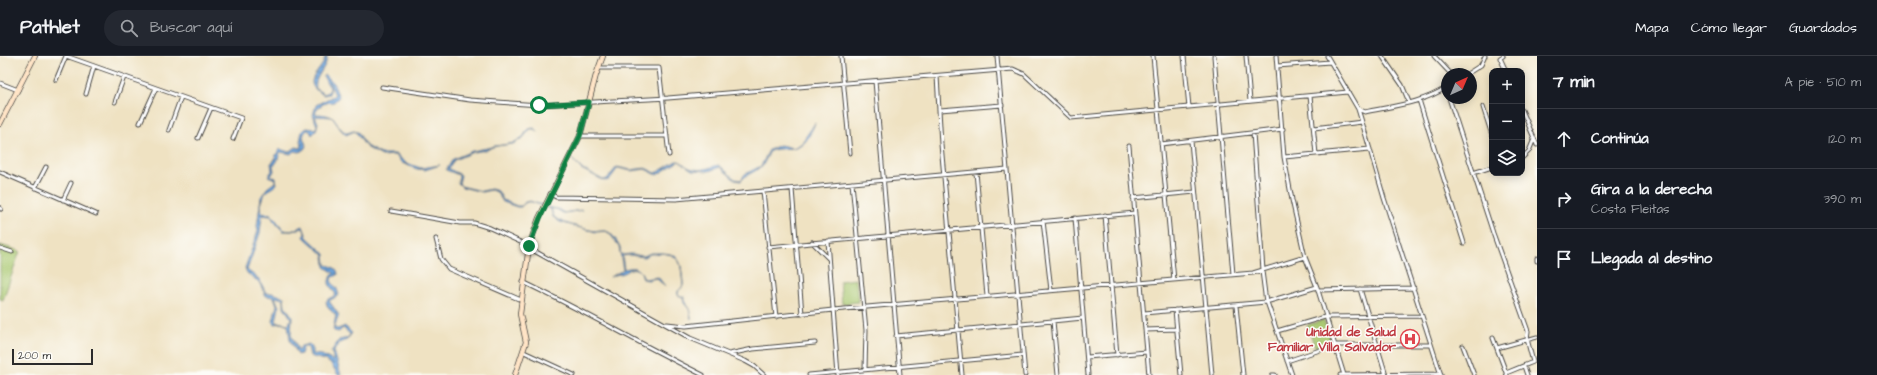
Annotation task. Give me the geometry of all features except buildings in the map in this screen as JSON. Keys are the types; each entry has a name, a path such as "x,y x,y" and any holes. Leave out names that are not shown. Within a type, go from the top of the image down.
{"main road":[{"path":"0,124 2,115 18,90 35,56"},
{"path":"515,375 524,352 526,337 520,318 523,282 529,247 550,194 580,136 598,68 603,56"}],"street":[{"path":"56,80 66,56 241,118 233,139"},
{"path":"841,56 850,153"},
{"path":"997,56 1025,375"},
{"path":"1153,56 1174,280"},
{"path":"1184,56 1189,107"},
{"path":"1214,56 1233,274"},
{"path":"1246,56 1250,101"},
{"path":"1276,56 1283,129 1284,157 1305,258 1318,288 1325,317 1344,374"},
{"path":"1327,56 1358,109 1441,375 1340,375"},
{"path":"1382,56 1402,85 1409,102"},
{"path":"1434,56 1445,68"},
{"path":"1476,68 1481,65 1485,56"},
{"path":"1503,56 1500,58 1505,68"},
{"path":"1277,66 1330,62"},
{"path":"86,94 94,66"},
{"path":"598,68 659,68 669,155"},
{"path":"382,87 491,102 539,105 662,98 1013,69 1024,74 1071,118 1348,92"},
{"path":"937,76 944,175 962,375"},
{"path":"115,102 124,77"},
{"path":"875,81 900,375"},
{"path":"0,83 18,90"},
{"path":"140,122 156,88"},
{"path":"1358,109 1365,112 1419,100 1441,92"},
{"path":"1310,96 1316,154"},
{"path":"169,130 181,97"},
{"path":"1419,100 1464,243"},
{"path":"1451,104 1504,266 1526,324 1533,362 1506,374 1494,338"},
{"path":"940,110 1002,105"},
{"path":"1483,107 1489,126"},
{"path":"198,138 211,108"},
{"path":"1525,117 1537,146"},
{"path":"1314,128 1362,122"},
{"path":"1161,144 1283,129"},
{"path":"1253,133 1263,270 1267,302 1292,375"},
{"path":"580,136 667,136"},
{"path":"1525,155 1529,151 1534,138"},
{"path":"1191,141 1212,375"},
{"path":"1129,146 1149,375"},
{"path":"1284,157 1370,149"},
{"path":"35,188 46,167"},
{"path":"550,194 556,197 676,199 1007,169"},
{"path":"1473,173 1489,169"},
{"path":"0,172 96,214"},
{"path":"976,172 987,296"},
{"path":"62,200 71,183"},
{"path":"852,183 866,330 865,369"},
{"path":"792,189 802,314"},
{"path":"763,192 776,317"},
{"path":"1133,198 1195,192"},
{"path":"391,211 460,223 474,223 490,228 529,247 690,338 754,366 764,375"},
{"path":"768,247 1135,212"},
{"path":"1105,215 1117,355"},
{"path":"1075,218 1088,375"},
{"path":"1043,221 1051,290"},
{"path":"436,240 441,259 449,269 521,300"},
{"path":"828,241 838,374"},
{"path":"812,242 829,259"},
{"path":"0,248 12,252"},
{"path":"667,324 686,326 833,310 1233,274 1263,270 1305,258"},
{"path":"523,282 584,312 703,375"},
{"path":"1144,313 1236,306 1267,302 1318,288 1414,288"},
{"path":"1360,289 1386,374"},
{"path":"1236,306 1243,375"},
{"path":"1175,310 1181,375"},
{"path":"1277,331 1325,317 1422,316"},
{"path":"896,336 1083,318"},
{"path":"1053,321 1058,375"},
{"path":"1145,330 1177,329"},
{"path":"1497,348 1537,337"},
{"path":"728,354 753,349 815,343"},
{"path":"1287,361 1335,345 1431,345"},
{"path":"1463,346 1474,375"},
{"path":"524,352 574,375"},
{"path":"1087,357 1147,352"},
{"path":"809,375 838,374 865,369 1023,354"},
{"path":"1524,366 1527,375"}],"green space":[{"path":"0,245 20,251 3,300 0,299"},
{"path":"856,279 858,302 842,304 840,281"},
{"path":"1324,320 1331,342 1315,347 1307,325"}],"water":[{"path":"325,56 327,56 327,60 318,76 316,89 324,94 329,91 330,88 323,76 325,75 333,83 339,97 334,102 325,103 320,106 315,114 331,117 315,116 318,123 316,131 312,135 310,131 307,130 305,132 304,138 307,147 300,152 294,151 291,154 280,152 277,162 273,165 274,171 271,176 276,178 277,184 265,193 261,205 262,213 271,214 284,230 291,231 303,226 307,237 325,254 326,265 336,269 337,271 338,275 333,277 331,281 337,289 339,295 329,301 339,315 334,328 338,329 345,326 352,333 347,340 339,343 334,351 341,375 338,375 327,361 310,356 308,347 303,347 301,354 298,355 290,340 288,325 285,323 289,324 291,318 284,307 284,299 275,297 279,307 276,322 283,323 275,324 273,321 277,305 274,297 266,296 259,282 247,273 245,268 258,231 257,226 261,197 267,188 275,182 275,179 268,176 272,171 271,163 274,161 280,149 289,152 296,147 301,148 302,146 300,141 302,131 307,128 315,129 317,126 313,115 316,105 335,95 328,79 331,88 329,94 324,95 316,90 312,85 314,76 324,61","holes":["262,215 271,216 283,231 303,228 305,232 304,237 324,255 325,267 334,273 329,280 329,284 336,295 328,299 326,302 328,308 336,315 333,329 334,331 339,332 343,328 350,334 348,338 339,340 331,352 333,361 322,355 312,354 312,347 309,344 301,346 299,351 291,335 292,316 285,306 284,297 272,293 266,293 259,279 247,270 260,233"]},
{"path":"332,118 342,130 347,133 354,131 346,135"},
{"path":"815,123 806,141 802,145 793,148 801,144"},
{"path":"534,128 539,132 534,129 530,129 523,138 513,144 502,145 513,143 523,137 528,129"},
{"path":"355,131 358,132 366,146 381,154 395,154 406,163 421,168 440,165 425,170 417,169 402,163 395,155 382,156 366,147"},
{"path":"780,145 793,148 776,149 770,151 762,167 746,176 741,181 735,180 720,167 709,171 692,170 687,166 698,170 719,165 735,179 741,180 745,174 761,166 769,150"},
{"path":"492,147 487,150 473,152 454,160 449,169 461,175 459,183 461,186 458,183 459,175 446,170 453,159 472,151"},
{"path":"571,158 582,169 603,180 581,169"},
{"path":"676,161 679,161 657,175 645,169 632,171 618,168 609,180 603,180 607,179 617,167 631,170 645,168 656,173"},
{"path":"461,186 482,191 491,189 498,191 503,200 517,206 522,206 517,207 503,202 497,192 491,190 482,192"},
{"path":"546,207 558,209 564,213 556,209 551,209 554,217 562,222 574,226 560,222 553,217 551,210"},
{"path":"584,229 598,231 605,231 596,232"},
{"path":"607,231 611,234 617,241 620,247 620,252 619,246"},
{"path":"620,252 622,255 631,254 643,256 651,253 661,253 650,254 644,257 630,255 622,256 624,269 636,268 641,272 636,269 632,269 612,276 623,270"},
{"path":"663,253 674,255 679,261 672,255"},
{"path":"641,273 644,279 658,277 665,286 656,278 648,280 643,279"},
{"path":"678,295 684,297 688,308 684,303 683,297"}],"place":[{"name":"Unidad de Salud Familiar Villa Salvador","path":"1410,339"}],"route":[{"path":"529,246 550,194 580,136 589,102 539,105"}]}
